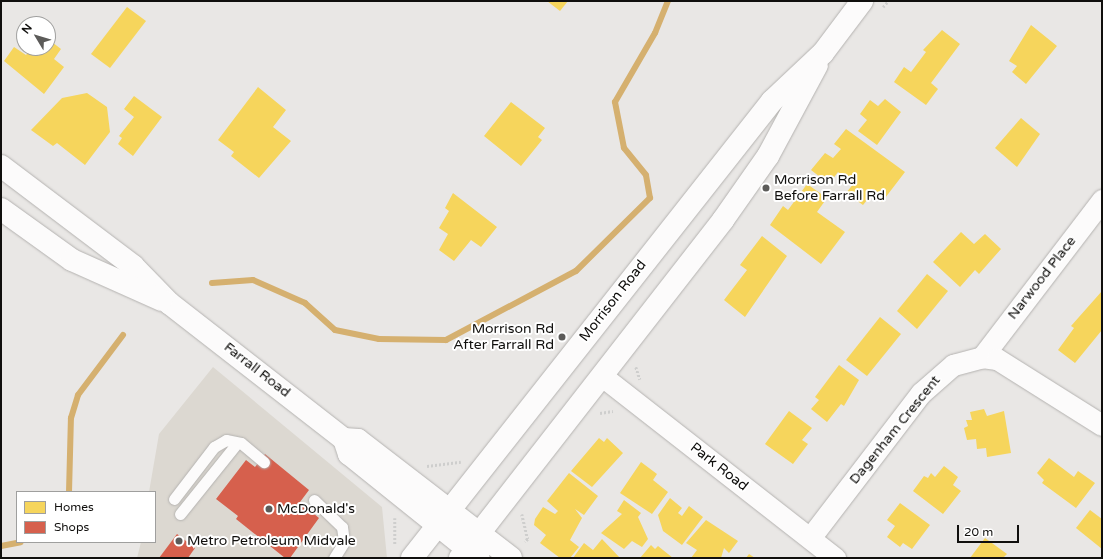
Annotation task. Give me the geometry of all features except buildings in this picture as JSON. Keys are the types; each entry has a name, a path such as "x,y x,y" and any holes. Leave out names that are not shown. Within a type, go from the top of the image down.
{"main road":[{"name":"Morrison Road","path":"403,554 445,517 772,100 822,53 862,1"},
{"name":"Morrison Road","path":"471,550 602,376 723,220 768,156 799,104 822,53"},
{"name":"Farrall Road","path":"1,166 74,223 133,266 169,302 344,439 349,454 445,517 471,550 511,558"},
{"name":"Farrall Road","path":"1,209 58,251 119,283 169,302"},
{"path":"58,251 74,223"}],"street":[{"name":"Narwood Place","path":"982,357 1102,200"},
{"path":"982,357 1010,365 1102,425"},
{"name":"Dagenham Crescent","path":"810,538 921,393 953,365 982,357"},
{"name":"Park Road","path":"602,376 835,558"}],"lane":[{"path":"174,499 214,447 226,440 237,442 264,462"},
{"path":"180,514 237,442"},
{"path":"314,500 342,527 344,542 334,558"}],"path":[{"path":"392,510 403,554"}],"shaded area":[{"path":"213,367 382,507 387,558 137,558 141,543 156,543 156,491 149,491 159,434"}],"waterway":[{"path":"212,283 253,280 305,303 335,330 379,339 446,340 576,271 650,198 646,175 624,148 615,102 655,33 668,1"},
{"path":"69,491 71,418 78,395 123,335"},
{"path":"1,546 16,543"}],"place":[{"name":"Morrison Rd Before Farrall Rd","path":"766,188"},
{"name":"Morrison Rd After Farrall Rd","path":"562,337"},
{"name":"McDonald's","path":"269,509"},
{"name":"Metro Petroleum Midvale","path":"179,541"}]}
